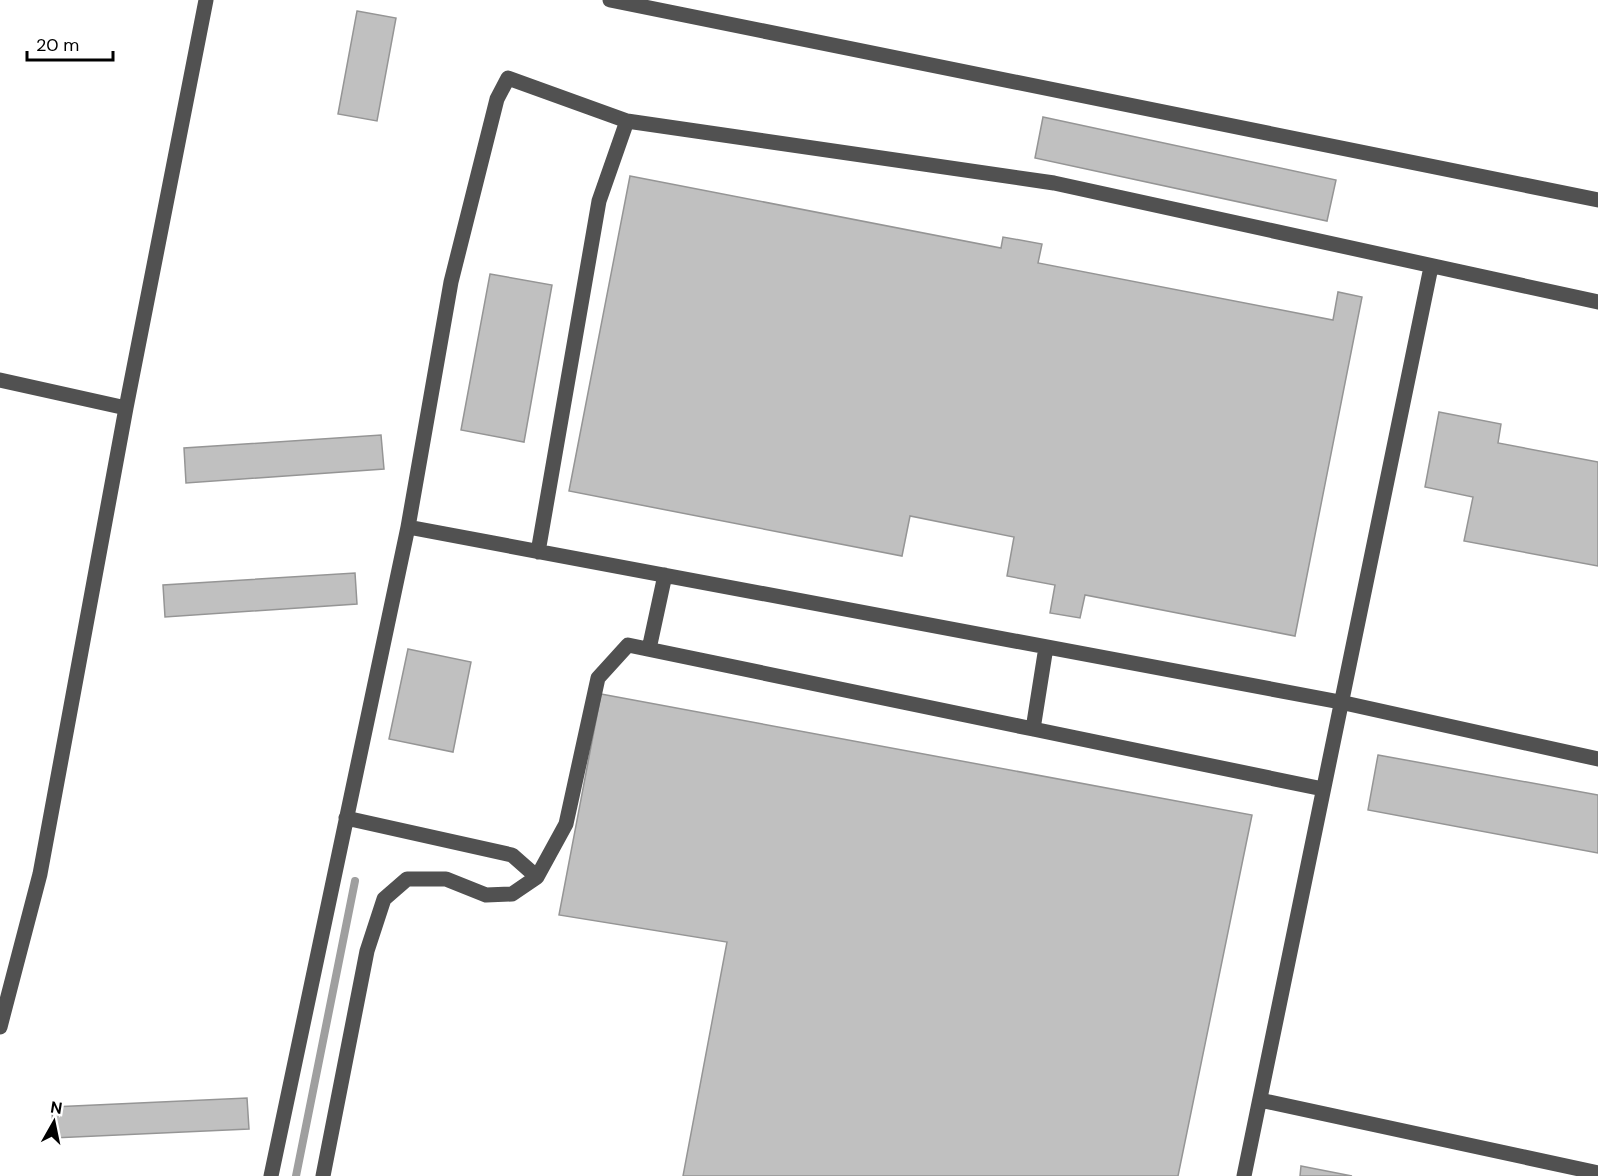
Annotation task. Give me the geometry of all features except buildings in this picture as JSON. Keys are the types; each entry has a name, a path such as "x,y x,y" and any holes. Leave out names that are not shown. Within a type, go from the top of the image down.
{"street":[{"path":"0,1028 40,874 126,408 206,0"},
{"path":"610,0 1598,200"},
{"path":"270,1176 408,527 451,282 497,99 508,78 627,121 1054,183 1598,302"},
{"path":"538,552 599,201 627,121"},
{"path":"1244,1176 1431,267"},
{"path":"0,381 126,408"},
{"path":"408,527 1340,702 1598,759"},
{"path":"649,649 665,575"},
{"path":"323,1176 367,951 384,899 407,879 446,879 486,895 512,894 537,877 566,824 598,678 628,645 1323,789"},
{"path":"1033,729 1046,647"},
{"path":"346,818 512,855 537,877"},
{"path":"1260,1100 1598,1173"}],"waterway":[{"path":"296,1176 355,881"}]}
